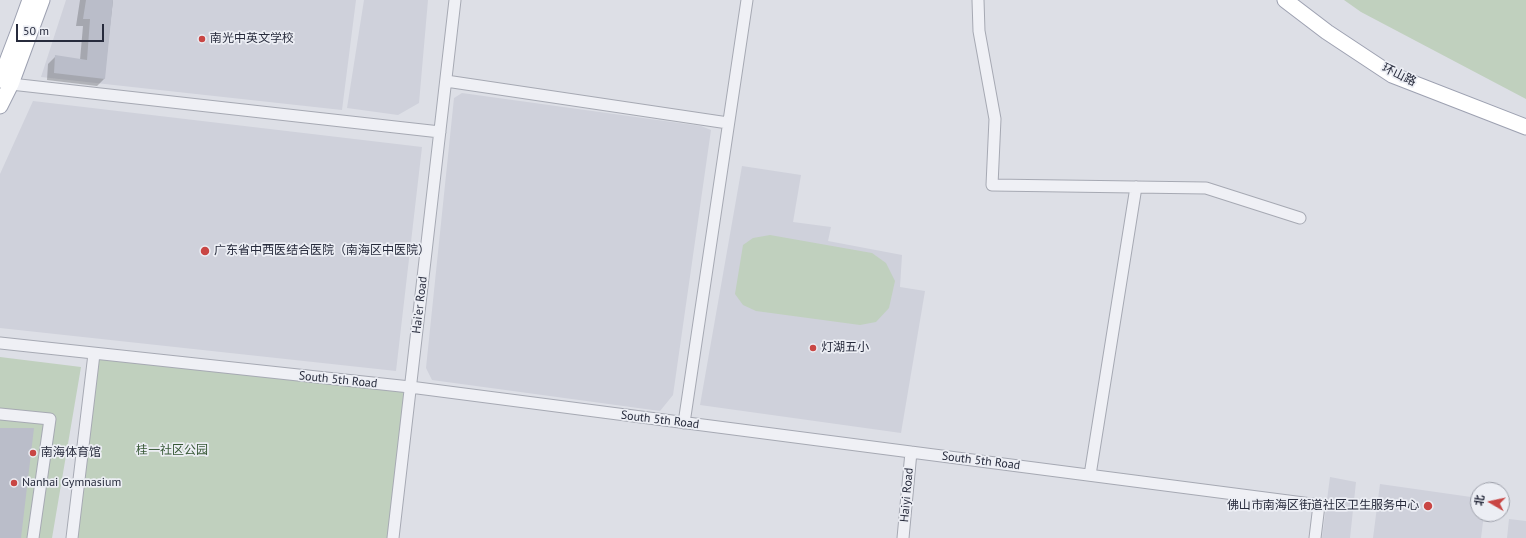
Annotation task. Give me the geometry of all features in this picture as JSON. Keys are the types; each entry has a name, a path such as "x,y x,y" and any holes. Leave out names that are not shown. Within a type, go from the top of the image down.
{"main road":[{"path":"0,106 21,25 30,0"},
{"path":"6,82 42,0"},
{"name":"环山路","path":"1286,0 1327,32 1392,75 1526,127"}],"street":[{"name":"Hai'er Road","path":"393,538 455,0"},
{"path":"684,423 747,0"},
{"path":"978,0 979,31 995,118 992,185 1206,188 1300,218"},
{"path":"446,81 728,123"},
{"path":"6,82 440,132"},
{"path":"1090,475 1136,187"},
{"name":"South 5th Road","path":"0,343 410,387 1319,505 1315,538"},
{"path":"72,538 94,354"},
{"path":"0,414 50,419 33,538"},
{"name":"Haiyi Road","path":"903,538 911,452"}],"shaded area":[{"name":"南光中英文学校","path":"66,0 356,0 342,110 41,77"},
{"path":"364,0 428,0 419,103 398,115 347,108"},
{"name":"广东省中西医结合医院（南海区中医院）","path":"462,93 701,126 711,130 673,395 660,411 432,380 426,368 454,98"},
{"name":"广东省中西医结合医院（南海区中医院）","path":"33,101 422,147 396,371 0,328 0,174"},
{"name":"灯湖五小","path":"742,166 801,175 793,222 831,227 828,241 902,255 900,287 925,291 901,433 700,405"},
{"path":"1330,477 1356,482 1350,538 1322,538"},
{"name":"佛山市南海区街道社区卫生服务中心","path":"1380,484 1470,497 1470,522 1483,522 1481,538 1373,538"},
{"path":"1510,519 1526,521 1526,538 1507,538"}],"green space":[{"path":"1344,0 1526,0 1526,99 1361,12"},
{"path":"770,235 872,253 886,263 895,281 889,308 876,322 860,325 756,311 743,305 735,294 743,245 753,238"},
{"name":"桂一社区公园","path":"94,354 410,387 393,538 72,538"},
{"name":"南海体育馆","path":"0,357 81,367 52,538 0,538"}],"building":[{"path":"86,0 113,0 105,79 54,73 55,55 87,60 90,19 83,19"},
{"name":"Nanhai Gymnasium","path":"0,428 34,428 21,538 0,538"}],"place":[{"name":"南光中英文学校","path":"202,39"},
{"name":"广东省中西医结合医院（南海区中医院）","path":"205,251"},
{"name":"灯湖五小","path":"813,348"},
{"name":"南海体育馆","path":"33,453"},
{"name":"Nanhai Gymnasium","path":"14,483"},
{"name":"佛山市南海区街道社区卫生服务中心","path":"1428,506"}]}
